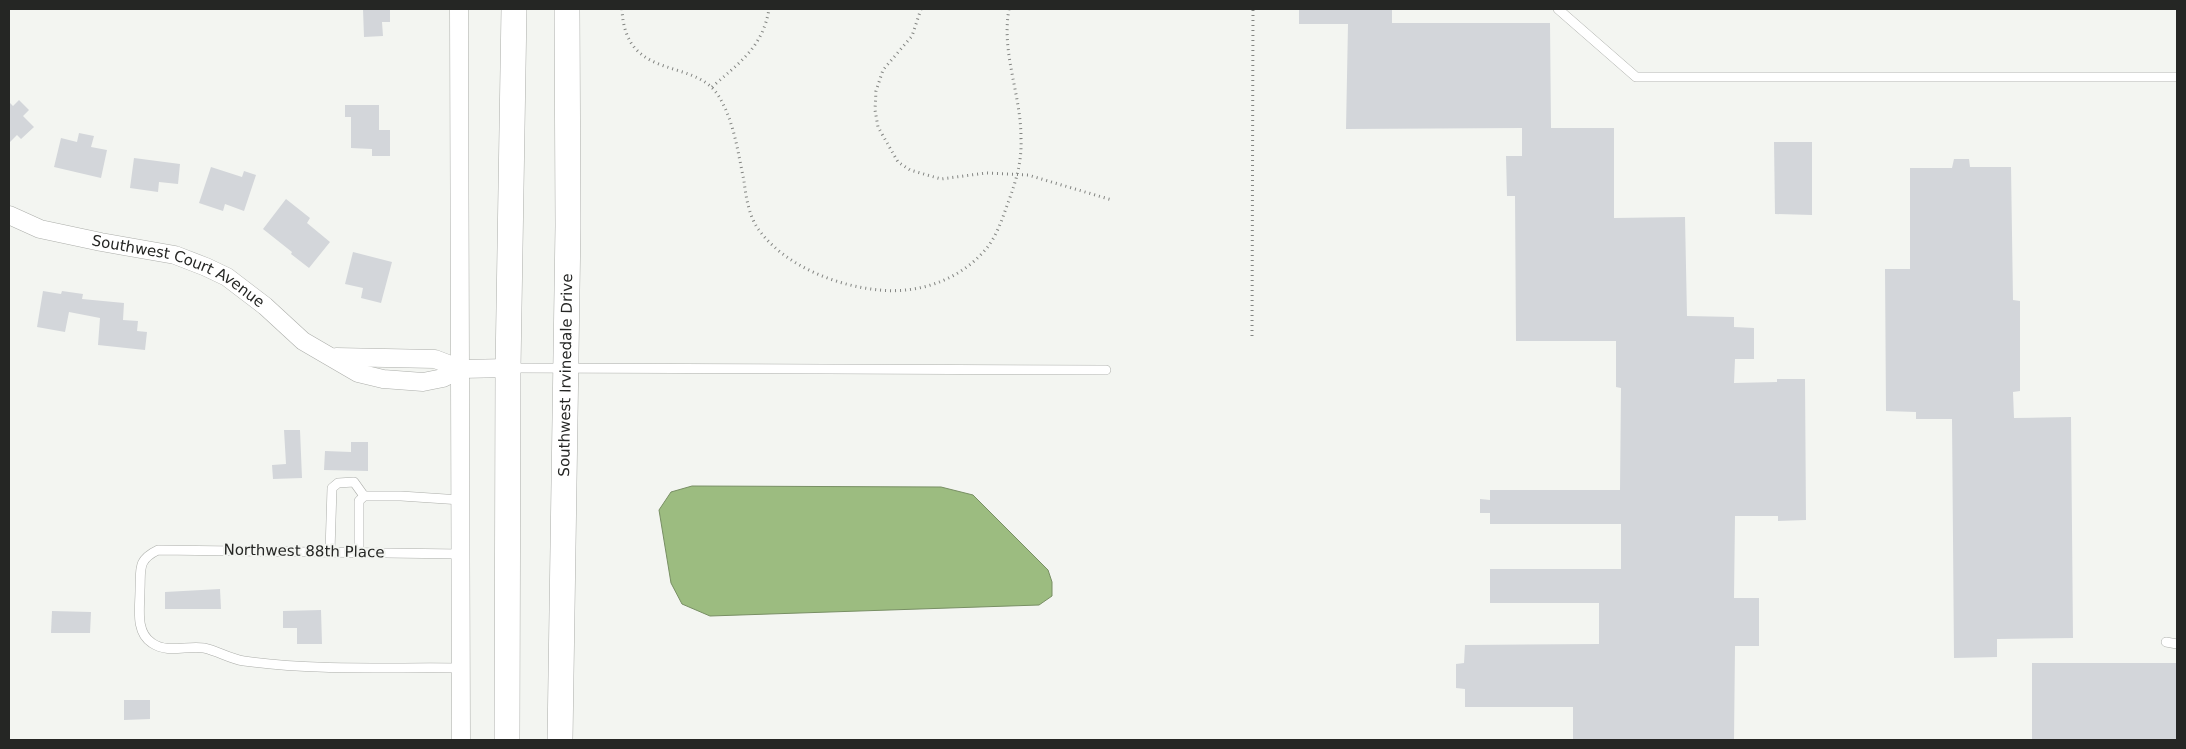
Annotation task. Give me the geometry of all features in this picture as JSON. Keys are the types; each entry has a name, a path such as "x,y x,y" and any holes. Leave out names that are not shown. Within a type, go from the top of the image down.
{"main road":[{"path":"508,740 508,368 514,9"},
{"name":"Southwest Irvinedale Drive","path":"560,740 568,226 568,9"}],"street":[{"path":"459,9 461,740"},
{"name":"Southwest Court Avenue","path":"9,215 40,229 175,255 206,267 227,278 265,306 303,341 333,357 435,360 461,369 508,368"}],"lane":[{"path":"1558,9 1636,77 2177,77"},
{"path":"508,368 1106,370"},
{"path":"330,551 332,488 338,483 354,482 364,496"},
{"path":"359,552 359,501 364,496 401,496 461,500"},
{"name":"Northwest 88th Place","path":"461,554 158,550 148,555 141,565 140,616 142,633 152,644 171,650 203,648 241,661 292,666 461,668"},
{"path":"2166,642 2177,644"}],"path":[{"path":"622,9 624,26 632,43 645,57 659,65 697,78 712,87 718,95 734,132 746,194 757,228 768,242 805,268 827,279 846,285 890,291 914,290 944,281 968,267 986,249 994,237 1019,174 1022,137 1006,42 1006,25 1009,9"},
{"path":"712,87 742,60 757,43 764,32 768,9"},
{"path":"921,9 915,30 883,70 876,91 875,110 878,127 898,162 910,170 941,179 986,173 1019,174 1082,190 1112,200"},
{"path":"1252,336 1253,9"}],"shaded area":[{"path":"692,486 941,487 973,495 1048,570 1052,582 1052,596 1039,605 710,616 682,604 671,583 659,510 671,492"}],"building":[{"path":"363,9 390,9 390,22 382,22 383,36 364,37"},
{"path":"1299,9 1392,9 1392,23 1550,23 1551,128 1614,128 1614,218 1685,217 1687,316 1734,317 1734,327 1754,328 1754,359 1735,359 1734,383 1777,382 1777,379 1805,379 1806,520 1778,521 1778,516 1735,516 1734,598 1759,598 1759,646 1735,646 1734,740 1573,740 1573,707 1465,707 1465,689 1456,688 1456,664 1464,663 1465,645 1599,644 1599,603 1490,603 1490,569 1621,569 1621,524 1490,524 1490,513 1480,513 1480,499 1490,500 1490,490 1620,490 1621,388 1616,387 1616,341 1516,341 1515,196 1507,196 1506,156 1522,156 1522,128 1346,129 1348,24 1299,24"},
{"path":"19,100 29,110 23,116 34,127 21,139 17,135 9,143 9,102 13,106"},
{"path":"345,105 379,105 379,130 390,130 390,156 372,156 372,149 351,148 351,117 345,117"},
{"path":"79,133 94,136 91,147 107,150 101,178 54,167 61,138 77,142"},
{"path":"1774,142 1812,142 1812,215 1775,214"},
{"path":"134,158 180,164 178,184 159,182 158,192 130,188"},
{"path":"1954,159 1969,159 1970,167 2011,167 2013,300 2020,301 2020,391 2013,392 2014,418 2071,417 2073,638 1997,639 1997,657 1954,658 1952,419 1916,419 1916,412 1886,411 1885,269 1910,269 1910,168 1952,168"},
{"path":"211,167 242,177 244,171 256,175 244,211 225,204 223,211 199,203"},
{"path":"286,199 310,218 307,223 330,242 309,268 263,229"},
{"path":"353,252 392,262 381,303 361,298 363,288 345,284"},
{"path":"43,291 61,294 62,291 83,294 82,299 124,303 123,320 138,321 137,331 147,332 145,350 98,345 100,318 69,312 65,332 37,327"},
{"path":"284,430 300,430 302,478 273,479 272,465 286,464"},
{"path":"351,442 368,442 368,471 324,470 325,451 351,452"},
{"path":"220,589 221,609 165,609 165,592"},
{"path":"321,610 322,644 297,644 297,628 283,628 283,611"},
{"path":"52,611 91,612 90,633 51,633"},
{"path":"2032,663 2177,663 2177,740 2032,740"},
{"path":"124,700 150,700 150,719 124,720"}]}
